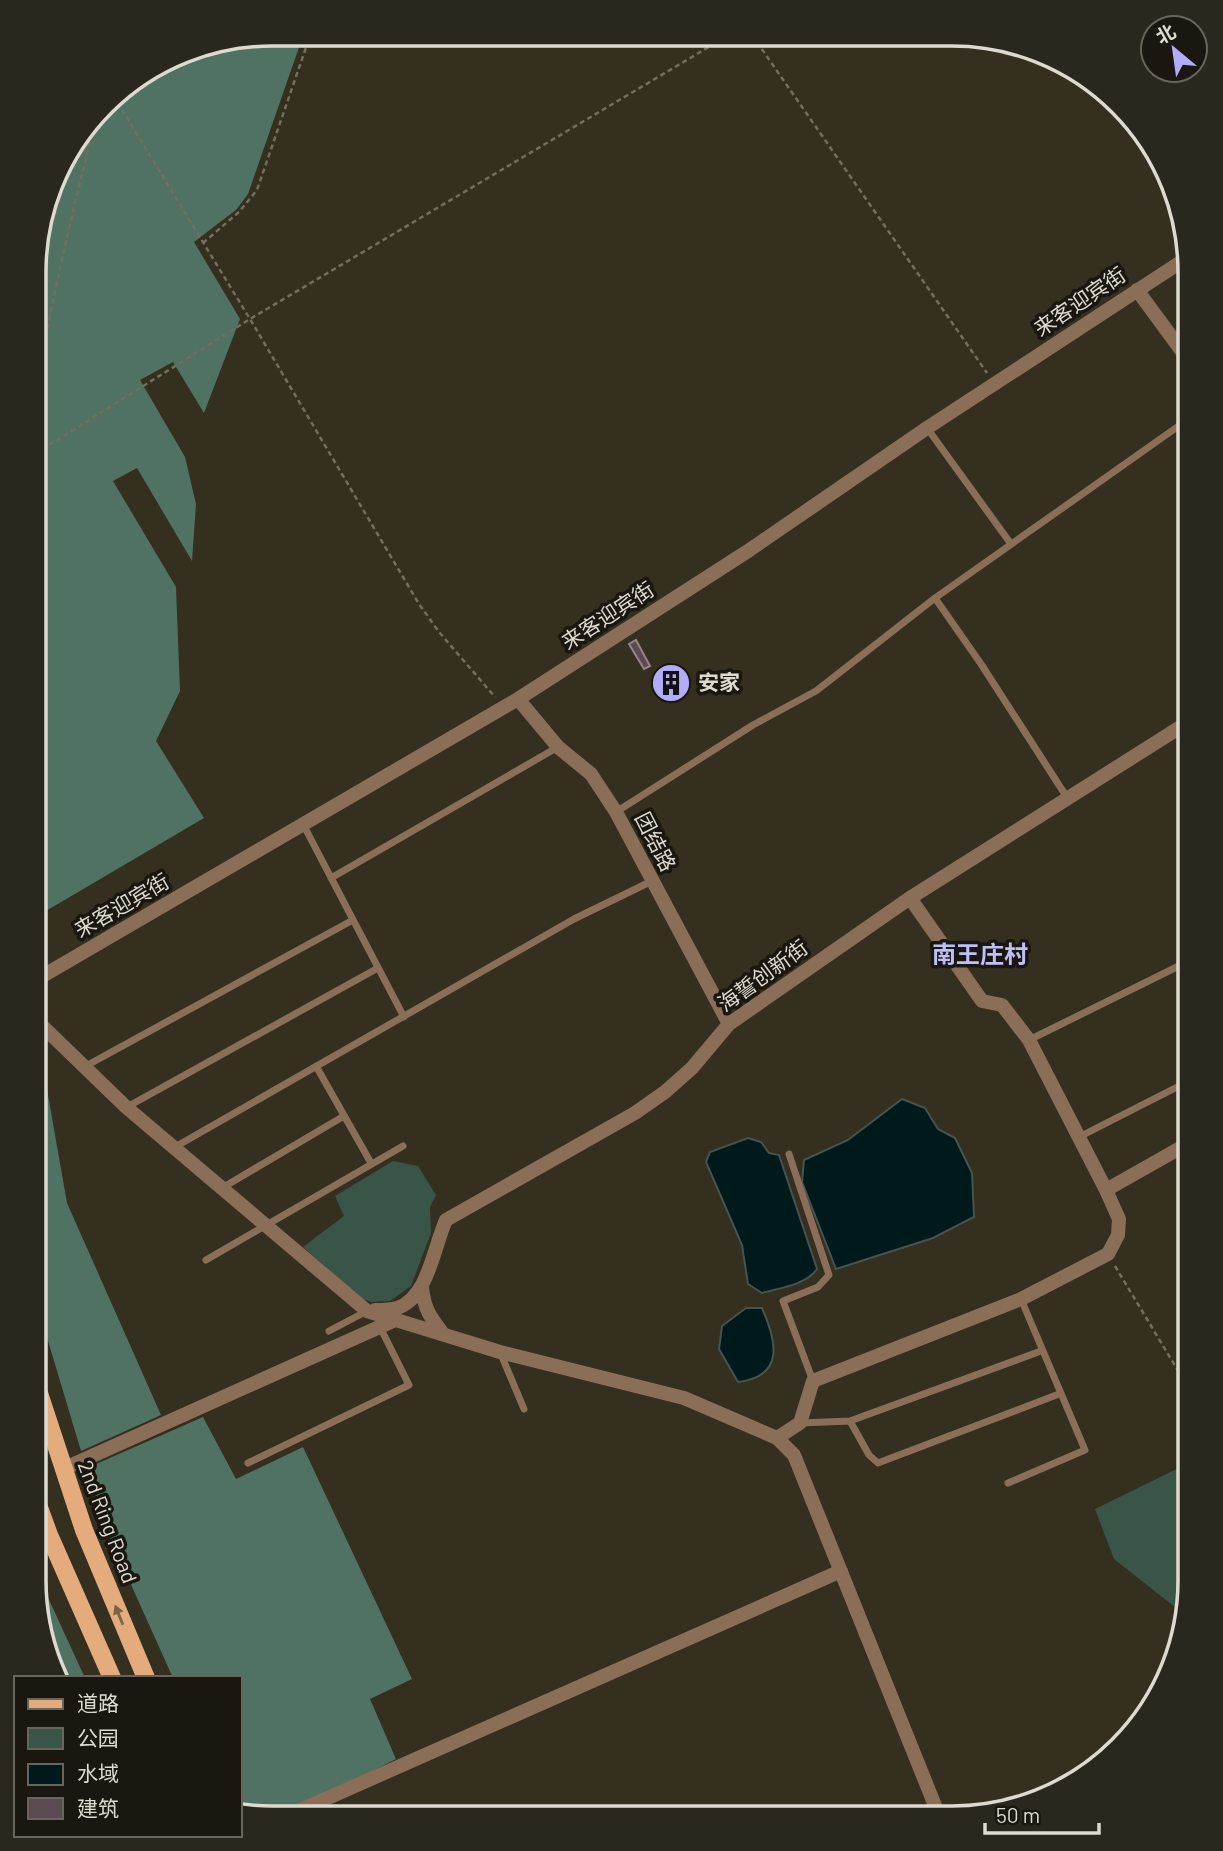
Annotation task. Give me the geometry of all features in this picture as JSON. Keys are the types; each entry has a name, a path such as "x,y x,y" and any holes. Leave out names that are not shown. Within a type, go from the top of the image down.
{"main road":[{"name":"2nd Ring Road","path":"46,1416 89,1542 145,1676"},
{"path":"46,1527 111,1676"}],"street":[{"name":"来客迎宾街","path":"46,974 518,699 748,551 927,428 1177,264"},
{"path":"1137,290 1178,346"},
{"name":"团结路","path":"518,699 558,747 591,774 616,812 729,1024"},
{"name":"海誓创新街","path":"422,1287 446,1220 635,1113 665,1093 692,1068 729,1024 910,898 1178,729"},
{"path":"777,1438 800,1423 813,1381 1021,1300 1108,1254 1118,1235 1119,1219 1106,1190 1029,1040 1002,1005 982,1001 910,898"},
{"path":"46,1030 127,1107 366,1311 500,1352 684,1398 777,1438 794,1455 935,1806"},
{"path":"1106,1190 1177,1150"},
{"path":"366,1311 397,1308 411,1300 422,1287"},
{"path":"422,1287 424,1304 431,1319 445,1336"},
{"path":"63,1469 395,1320"},
{"path":"310,1806 841,1571"}],"lane":[{"path":"616,812 753,725 816,691 934,598 1178,427"},
{"path":"927,428 1011,544"},
{"path":"934,598 981,664 1068,799"},
{"path":"331,878 558,747"},
{"path":"304,826 404,1017"},
{"path":"175,1147 574,919 652,881"},
{"path":"83,1067 353,920"},
{"path":"1029,1040 1177,967"},
{"path":"127,1107 378,968"},
{"path":"316,1066 371,1164"},
{"path":"1079,1137 1177,1087"},
{"path":"222,1188 344,1116"},
{"path":"206,1260 403,1146"},
{"path":"789,1154 829,1275 818,1287 783,1301 813,1381"},
{"path":"1008,1483 1085,1450 1021,1300"},
{"path":"329,1331 366,1311"},
{"path":"248,1463 409,1385 380,1327"},
{"path":"800,1423 850,1421 1041,1351"},
{"path":"500,1352 524,1409"},
{"path":"850,1421 869,1455 878,1463 1059,1394"}],"path":[{"path":"203,243 239,212 257,190 306,46"},
{"path":"46,447 250,319 710,46"},
{"path":"760,46 995,384"},
{"path":"119,106 419,604 439,632 505,707"},
{"path":"46,335 65,241 91,137"},
{"path":"1108,1254 1177,1369"}],"green space":[{"path":"257,46 299,46 248,194 236,210 194,242 240,319 204,413 173,362 140,380 185,457 196,504 192,561 137,468 113,481 176,587 180,691 156,741 204,818 46,911 47,242 63,185 84,146 123,102 146,84 185,63 228,50"},
{"path":"46,1084 67,1203 161,1415 81,1451 46,1334"},
{"path":"393,1161 418,1166 436,1195 430,1207 431,1233 411,1286 390,1301 371,1302 361,1298 303,1247 344,1216 335,1196"},
{"path":"203,1417 236,1479 303,1447 412,1679 370,1699 396,1759 323,1796 297,1806 242,1804 242,1676 172,1676 111,1540 87,1468"},
{"path":"1177,1469 1175,1607 1114,1559 1095,1509"},
{"path":"46,1593 84,1676 68,1676 63,1666 50,1623"}],"water":[{"path":"902,1099 925,1108 938,1129 955,1138 972,1173 974,1217 933,1238 836,1269 802,1182 804,1160 848,1140"},
{"path":"748,1138 761,1142 769,1153 779,1155 817,1269 806,1279 762,1293 748,1284 742,1245 706,1162 710,1152"},
{"path":"746,1308 762,1308 771,1332 773,1355 764,1372 738,1382 719,1349 722,1326"}],"building":[{"path":"636,640 650,666 644,669 629,644"},
{"name":"安家","path":"674,665 689,689 668,702 653,678"}],"place":[{"name":"安家","path":"671,683"}],"district":[{"name":"南王庄村","path":"980,955"}]}
